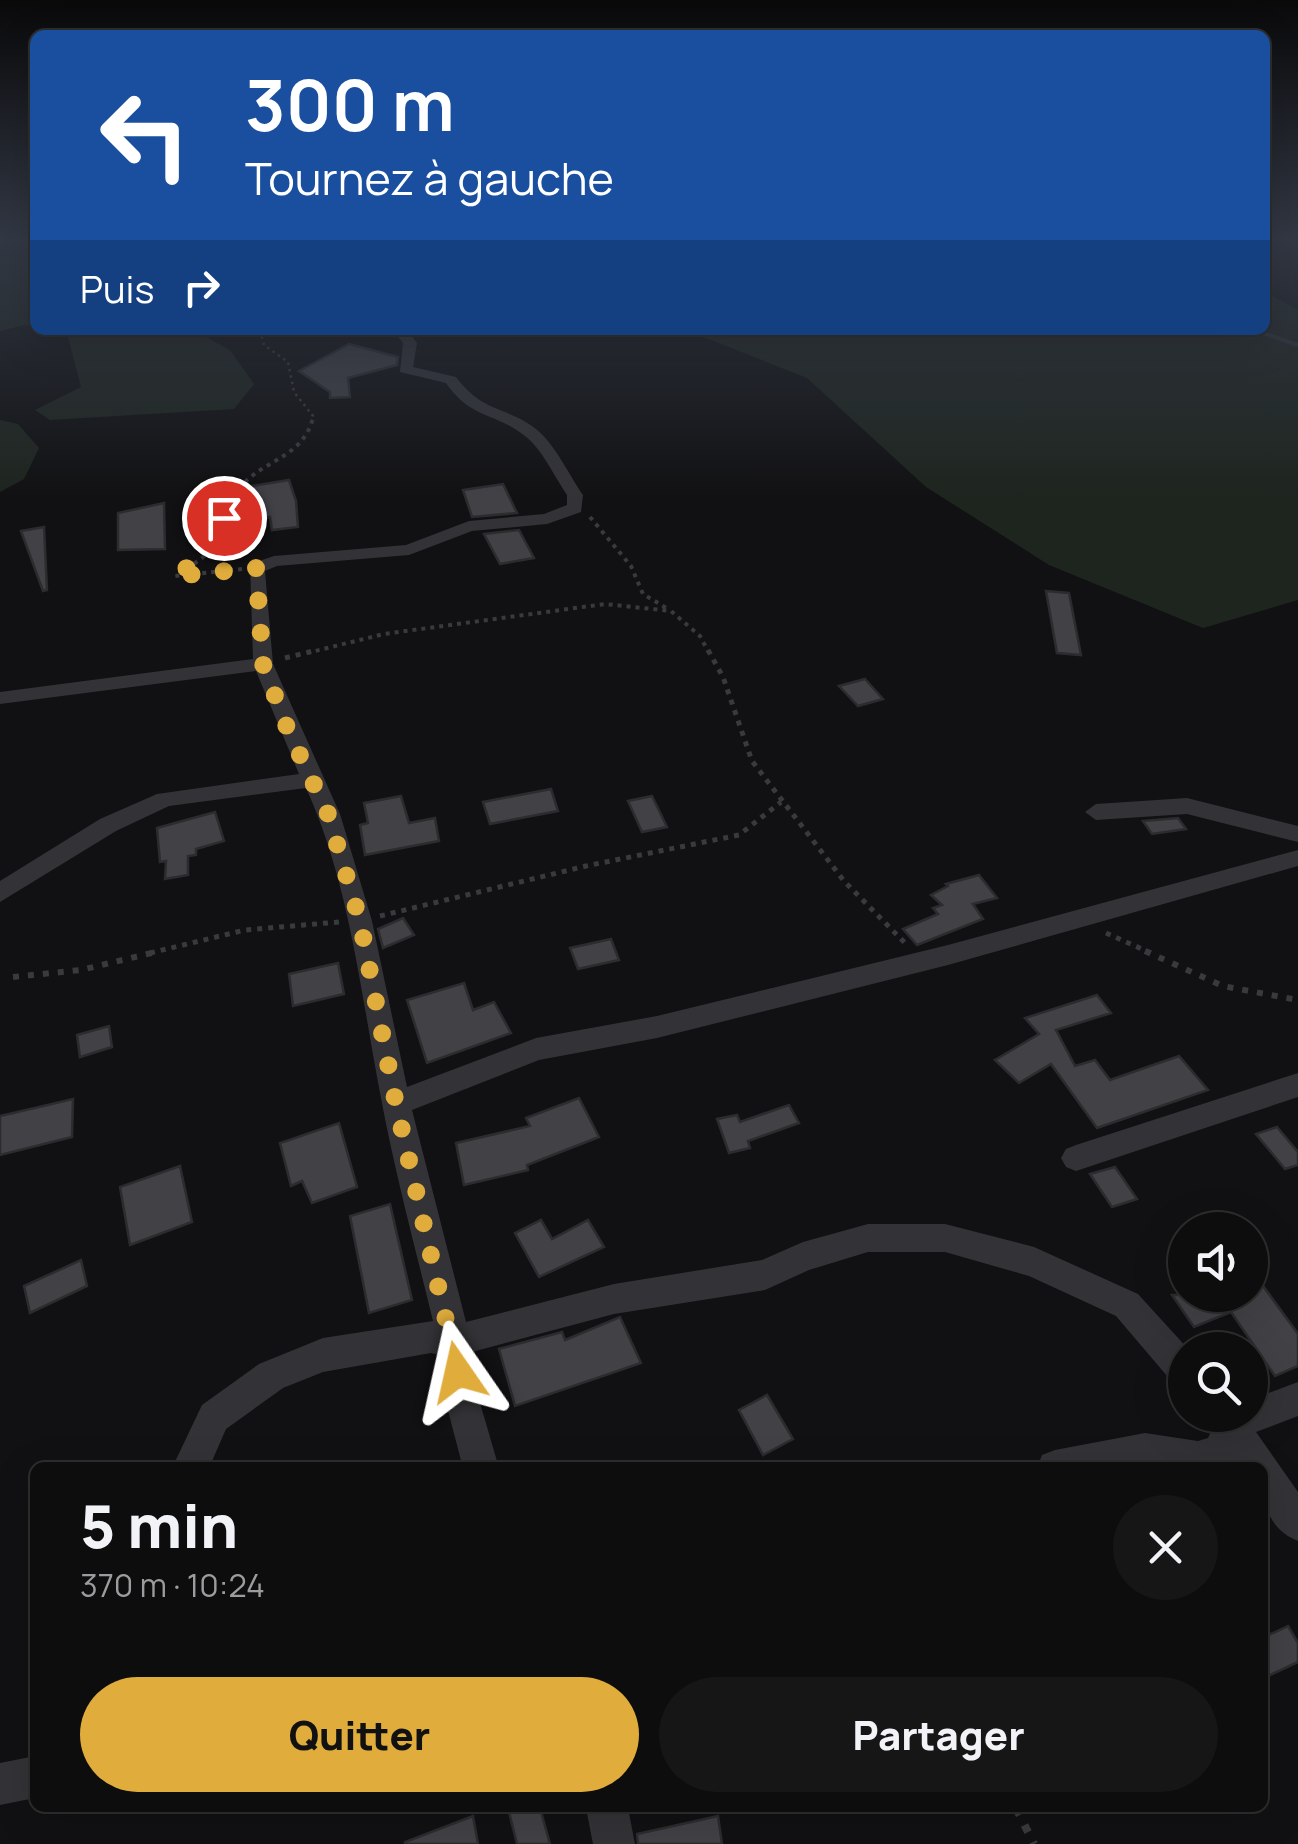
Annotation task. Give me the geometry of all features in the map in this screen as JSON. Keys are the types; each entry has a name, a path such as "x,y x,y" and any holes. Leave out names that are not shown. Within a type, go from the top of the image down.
{"street":[{"path":"404,335 410,342 405,369 451,380 468,402 516,422 534,436 575,495 575,508 547,520 470,526 409,550 274,561 256,568 263,664 328,814 360,921 396,1104 479,1462"},
{"path":"0,698 263,664"},
{"path":"0,893 108,825 165,799 211,790 274,788 312,780"},
{"path":"1096,812 1187,806 1298,834"},
{"path":"396,1104 536,1049 643,1030 921,962 1298,858"},
{"path":"1076,1158 1298,1085"},
{"path":"193,1462 214,1417 271,1376 323,1355 431,1337 454,1341 614,1298 667,1293 764,1274 803,1256 868,1238 945,1238 1034,1262 1127,1305 1168,1352"},
{"path":"1268,1408 1298,1400"},
{"path":"1087,1462 1145,1451 1198,1459 1221,1452 1225,1432"},
{"path":"1235,1432 1256,1462"},
{"path":"1268,1479 1298,1523"},
{"path":"0,1784 30,1778"},
{"path":"608,1812 614,1844"}],"path":[{"path":"256,568 174,576 192,565 223,534 224,518 242,485 296,451 311,430 313,416 292,389 288,362 264,345 261,335"},
{"path":"575,508 601,528 642,583 643,594 700,636 723,676 752,762 844,881 921,962"},
{"path":"263,664 384,634 605,604 671,611"},
{"path":"13,978 81,970 246,930 360,921 568,870 738,835 781,802"},
{"path":"1076,920 1223,986 1298,1000"},
{"path":"1018,1812 1034,1844"}],"shaded area":[{"path":"1270,326 1298,326 1298,600 1203,628 1049,565 926,487 807,378 699,335 1270,335"},
{"path":"61,335 202,335 230,350 254,384 234,409 50,420 35,410 81,387 68,337"},
{"path":"0,420 18,424 39,448 24,479 0,492"}],"building":[{"path":"349,344 398,357 397,365 348,378 350,397 330,398 330,392 299,371"},
{"path":"289,480 298,527 272,530 270,517 258,519 252,486"},
{"path":"503,484 517,513 472,517 463,490"},
{"path":"164,503 165,549 118,550 118,513"},
{"path":"44,527 47,590 43,591 21,531"},
{"path":"519,530 534,558 500,564 484,534"},
{"path":"1046,591 1069,593 1081,655 1057,653"},
{"path":"865,679 883,699 858,706 839,686"},
{"path":"551,789 558,811 490,824 483,802"},
{"path":"401,796 409,823 435,818 439,841 365,855 360,825 368,823 364,803"},
{"path":"652,796 667,827 642,832 628,801"},
{"path":"215,812 224,841 196,849 196,855 188,856 188,875 165,879 166,861 160,862 157,828"},
{"path":"1178,818 1186,829 1152,834 1143,821"},
{"path":"979,875 997,898 973,904 983,919 917,945 903,929 938,914 933,908 942,905 931,895 946,884"},
{"path":"403,918 414,935 383,948 378,929"},
{"path":"611,939 619,960 578,969 570,948"},
{"path":"338,963 344,994 293,1006 289,974"},
{"path":"464,983 473,1010 494,1002 511,1033 427,1063 407,1000"},
{"path":"1097,995 1111,1013 1056,1030 1075,1066 1095,1060 1110,1080 1179,1056 1208,1090 1097,1128 1051,1064 1019,1083 995,1060 1039,1034 1025,1018"},
{"path":"109,1026 112,1047 80,1057 77,1035"},
{"path":"579,1098 599,1137 527,1165 528,1170 464,1185 456,1143 530,1126 526,1118"},
{"path":"73,1099 72,1137 0,1155 0,1116"},
{"path":"789,1105 799,1123 748,1141 750,1148 729,1153 717,1119 737,1115 740,1122"},
{"path":"339,1123 357,1187 312,1203 302,1181 291,1186 280,1143"},
{"path":"1277,1127 1298,1152 1298,1165 1285,1169 1256,1134"},
{"path":"180,1166 192,1222 130,1245 120,1187"},
{"path":"1115,1167 1137,1199 1112,1207 1090,1174"},
{"path":"390,1204 412,1300 369,1313 350,1216"},
{"path":"541,1220 552,1239 588,1220 604,1247 539,1277 515,1233"},
{"path":"81,1260 87,1286 30,1313 24,1286"},
{"path":"1268,1293 1298,1334 1298,1366 1275,1376 1268,1366 1268,1332 1245,1332 1231,1312 1268,1312"},
{"path":"1184,1312 1231,1312 1194,1327"},
{"path":"620,1317 641,1363 515,1406 499,1349 562,1332 565,1340"},
{"path":"767,1395 793,1439 763,1455 739,1410"},
{"path":"1288,1626 1298,1643 1298,1662 1268,1676 1268,1635"},
{"path":"509,1812 541,1812 550,1844 517,1844"},
{"path":"473,1816 478,1844 405,1844 405,1842"},
{"path":"718,1816 722,1844 638,1844 637,1834"}],"waterway":[{"path":"1269,335 1298,345"}],"route":[{"path":"224,518 223,534 192,565 174,576 256,568 263,664 288,730 328,814 360,921 396,1104 454,1341 458,1372"}]}
